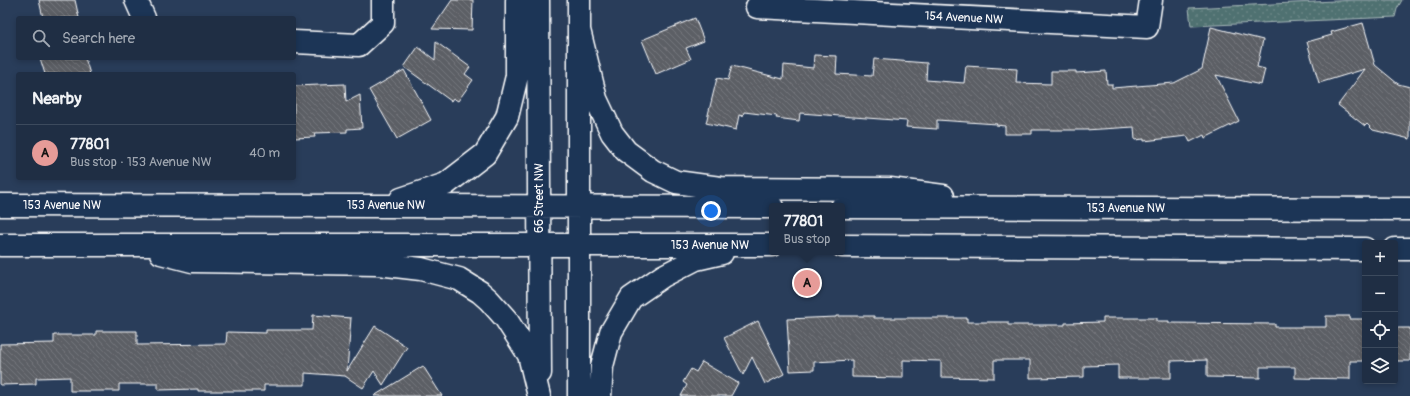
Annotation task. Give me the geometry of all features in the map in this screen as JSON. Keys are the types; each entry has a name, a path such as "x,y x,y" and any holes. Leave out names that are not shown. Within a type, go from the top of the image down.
{"main road":[{"path":"136,0 143,16"},
{"path":"296,42 359,45 383,23 383,0"},
{"path":"358,205 404,198 446,184 485,154 507,117 517,76 517,0"},
{"name":"66 Street NW","path":"538,0 539,396"},
{"path":"579,0 579,396"},
{"name":"154 Avenue NW","path":"758,6 900,7 1147,28 1151,0"},
{"path":"579,30 596,99 612,133 626,151 653,170 676,182 720,188 890,189 1025,208"},
{"name":"153 Avenue NW","path":"0,205 769,207"},
{"name":"153 Avenue NW","path":"845,207 1410,209"},
{"name":"153 Avenue NW","path":"0,245 767,245"},
{"path":"125,245 192,261 378,264 422,269 459,279 485,296 506,319 529,355 539,396"},
{"path":"600,396 602,366 611,332 632,298 663,276 696,259 767,245"},
{"path":"845,246 1362,249"},
{"path":"1398,249 1410,249"}],"green space":[{"path":"1356,0 1402,0 1395,17 1191,26 1189,8"}],"building":[{"path":"39,0 75,0 79,16 43,16"},
{"path":"452,0 473,0 472,30 432,29"},
{"path":"695,18 704,41 686,48 691,59 656,74 642,40"},
{"path":"1363,23 1375,65 1398,84 1410,87 1410,139 1373,130 1367,124 1365,126 1338,105 1365,69 1319,83 1307,42 1332,35 1331,32"},
{"path":"1211,27 1263,40 1257,67 1265,69 1261,85 1216,75 1239,121 1205,138 1204,135 1190,142 1187,136 1144,141 1144,139 1135,140 1134,127 1085,130 1032,130 1032,134 1005,134 1005,126 996,125 997,124 937,120 937,129 906,127 907,121 800,113 799,121 776,118 777,116 744,112 743,116 739,115 736,130 706,123 717,78 728,80 732,66 783,79 784,65 813,68 814,55 837,56 836,74 872,76 874,59 927,63 926,80 964,83 966,66 1017,69 1016,83 1051,84 1051,71 1076,71 1076,73 1106,71 1107,84 1112,84 1112,88 1174,83 1202,69"},
{"path":"436,42 470,67 465,74 473,80 458,101 453,98 451,101 404,67 418,47 435,60"},
{"path":"41,60 86,60 89,72 44,72"},
{"path":"404,70 431,120 397,139 369,90"},
{"path":"345,84 346,102 360,95 362,128 347,129 347,132 314,133 315,137 296,138 296,86"},
{"path":"313,315 351,318 347,371 375,326 407,347 383,385 374,371 363,388 345,376 305,373 305,385 264,385 264,391 198,391 198,389 158,390 158,384 119,384 119,391 70,391 70,377 36,378 36,384 0,385 0,344 54,343 54,335 96,335 96,331 137,331 137,345 226,344 227,332 266,333 266,330 312,330"},
{"path":"874,316 874,318 967,318 967,322 1008,322 1008,325 1065,325 1065,323 1103,322 1103,318 1157,318 1157,321 1169,321 1169,323 1275,324 1275,327 1326,327 1326,316 1350,316 1350,319 1362,319 1362,361 1350,361 1350,379 1295,378 1295,367 1260,367 1260,378 1207,377 1207,360 1171,361 1171,378 1118,378 1118,365 1084,366 1084,377 1030,378 1030,360 994,360 994,378 941,377 941,361 903,360 903,378 852,377 852,360 814,362 814,370 790,371 787,319"},
{"path":"758,321 784,374 765,384 752,357 743,375 724,338"},
{"path":"1398,328 1410,328 1410,361 1398,361"},
{"path":"702,362 738,383 731,396 681,396 687,385 683,382 691,369 696,372"},
{"path":"423,366 442,396 374,396"}],"place":[{"name":"77801","path":"807,283"}]}
